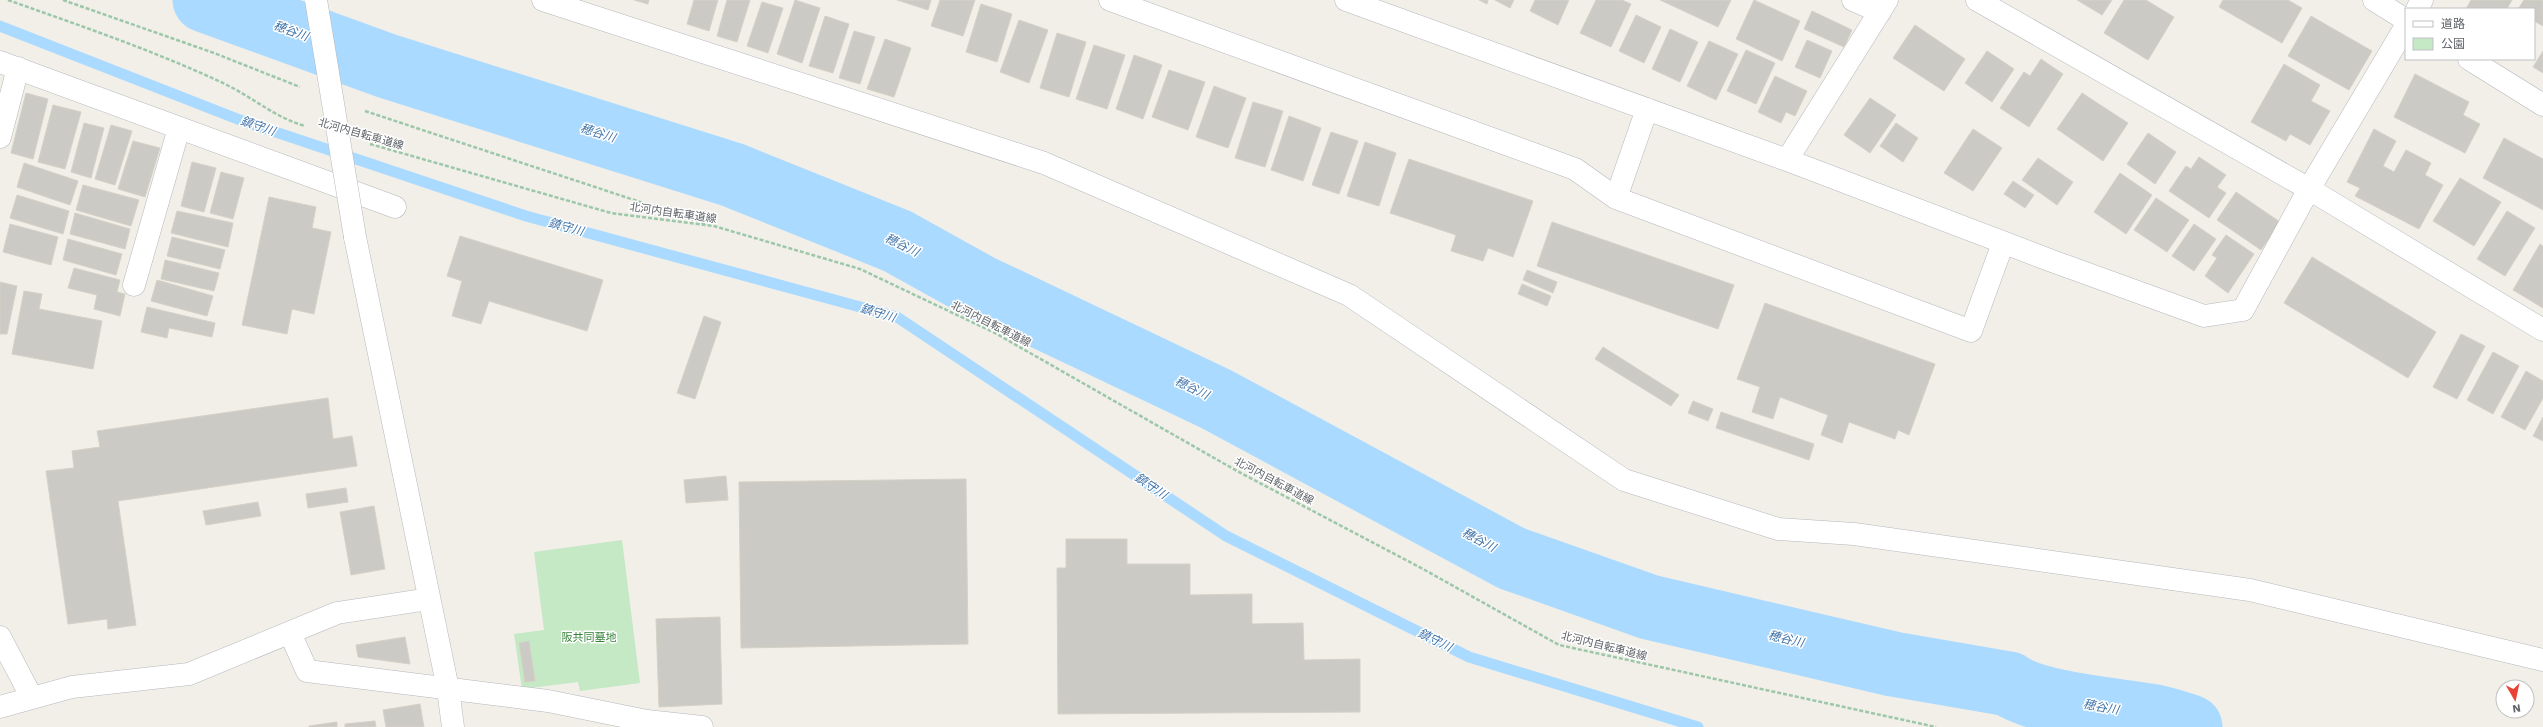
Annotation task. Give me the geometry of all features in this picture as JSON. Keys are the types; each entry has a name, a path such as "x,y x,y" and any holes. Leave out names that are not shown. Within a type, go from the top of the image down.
{"street":[{"path":"316,0 355,237 448,689 453,727"},
{"path":"543,0 1044,163 1348,295 1624,480 1778,529 1854,534 2250,590 2543,660"},
{"path":"1110,0 1575,169 1616,198 1971,331 2003,243"},
{"path":"1346,0 1787,160 2003,243 2204,316 2243,310 2309,189 2405,28"},
{"path":"1787,160 1883,6 1853,0"},
{"path":"1977,0 2309,189 2543,330"},
{"path":"2374,0 2405,19"},
{"path":"2471,60 2543,105"},
{"path":"0,137 9,65 395,207"},
{"path":"1616,198 1647,109"},
{"path":"134,285 179,128"},
{"path":"0,707 72,687 189,674 337,613 429,599"},
{"path":"290,633 307,671 548,701 647,721 702,727"},
{"path":"0,637 32,698"}],"path":[{"name":"北河内自転車道線","path":"8,0 130,44 218,81 290,122 312,128"},
{"path":"63,0 214,53 333,100 714,226"},
{"name":"北河内自転車道線","path":"366,143 611,213 714,226 860,269 995,333 1237,471 1423,568 1559,645 1936,727"}],"green space":[{"name":"阪共同墓地","path":"622,540 640,683 580,691 578,682 522,689 514,634 544,630 534,552"}],"building":[{"path":"634,0 649,0 648,4"},
{"path":"694,0 718,0 709,31 687,24"},
{"path":"727,0 750,0 737,42 717,36"},
{"path":"795,0 820,8 802,63 777,54"},
{"path":"897,0 931,0 928,10"},
{"path":"940,0 975,0 963,36 931,26"},
{"path":"1479,0 1488,0 1487,4"},
{"path":"1495,0 1514,0 1510,8"},
{"path":"1535,0 1569,0 1558,25 1530,11"},
{"path":"1596,0 1622,0 1631,4 1611,47 1580,33"},
{"path":"1660,0 1731,0 1718,27"},
{"path":"1754,0 1800,21 1782,61 1736,39"},
{"path":"2077,0 2112,0 2102,15"},
{"path":"2124,0 2146,0 2174,17 2148,60 2104,33"},
{"path":"2223,0 2288,0 2302,8 2282,43 2219,7"},
{"path":"2471,0 2512,0 2508,8 2467,8"},
{"path":"2524,0 2543,0 2543,26 2535,22 2535,8 2519,8"},
{"path":"762,2 783,8 768,53 747,46"},
{"path":"981,4 1012,14 997,62 966,52"},
{"path":"1812,11 1852,30 1844,47 1804,29"},
{"path":"1636,15 1661,27 1644,63 1619,51"},
{"path":"825,16 849,24 833,73 809,66"},
{"path":"2311,16 2372,51 2349,90 2288,56"},
{"path":"1019,20 1048,30 1029,83 1000,72"},
{"path":"1915,25 1965,59 1944,91 1893,58"},
{"path":"1670,29 1698,42 1680,82 1652,69"},
{"path":"854,31 875,37 860,84 839,78"},
{"path":"1057,33 1086,42 1069,97 1040,88"},
{"path":"885,39 911,48 894,97 867,89"},
{"path":"1807,40 1832,51 1820,78 1795,67"},
{"path":"1709,41 1738,54 1716,100 1687,86"},
{"path":"1094,45 1125,55 1107,109 1076,99"},
{"path":"1746,50 1775,63 1756,104 1727,91"},
{"path":"1987,51 2014,69 1992,102 1965,83"},
{"path":"2543,51 2543,73 2533,67"},
{"path":"1134,55 1162,65 1143,119 1116,109"},
{"path":"2041,59 2063,74 2029,127 2000,108 2024,72 2030,76"},
{"path":"2284,64 2320,85 2311,101 2330,111 2310,145 2290,134 2286,141 2251,122"},
{"path":"1169,70 1205,82 1188,130 1152,117"},
{"path":"2415,74 2469,102 2463,115 2480,124 2465,153 2394,117"},
{"path":"1775,76 1807,91 1795,116 1786,112 1781,123 1758,112"},
{"path":"1214,86 1246,98 1228,148 1196,137"},
{"path":"26,93 48,99 33,159 11,153"},
{"path":"2082,93 2128,123 2103,161 2057,129"},
{"path":"1870,98 1896,115 1870,153 1844,135"},
{"path":"1253,102 1283,111 1265,167 1235,158"},
{"path":"53,105 81,112 65,169 38,162"},
{"path":"1289,116 1321,128 1303,181 1271,170"},
{"path":"84,123 104,128 91,178 71,172"},
{"path":"1896,123 1918,138 1903,162 1880,146"},
{"path":"111,125 132,131 115,185 95,179"},
{"path":"1973,129 2002,148 1973,191 1944,173"},
{"path":"2374,129 2396,141 2383,166 2394,172 2406,150 2431,163 2425,175 2443,185 2419,229 2355,196 2360,188 2347,182"},
{"path":"1331,132 1358,141 1339,194 1312,185"},
{"path":"2148,133 2176,152 2155,184 2127,164"},
{"path":"2504,138 2543,159 2543,210 2483,178"},
{"path":"133,141 160,148 145,197 118,189"},
{"path":"1365,142 1396,153 1379,206 1347,196"},
{"path":"2199,157 2226,175 2217,187 2226,193 2209,218 2169,191 2186,166 2191,169"},
{"path":"2038,158 2073,182 2057,205 2022,180"},
{"path":"1409,159 1533,201 1513,257 1488,248 1483,261 1451,251 1456,235 1390,213"},
{"path":"192,162 216,168 204,212 181,206"},
{"path":"24,163 78,181 70,205 17,187"},
{"path":"221,172 244,178 233,219 210,213"},
{"path":"2120,173 2152,195 2126,234 2094,212"},
{"path":"2460,178 2501,202 2474,246 2433,221"},
{"path":"2013,181 2034,195 2025,208 2004,194"},
{"path":"83,185 139,200 131,226 76,210"},
{"path":"2236,192 2280,222 2261,250 2217,220"},
{"path":"17,195 69,211 63,234 10,218"},
{"path":"269,197 316,207 312,228 331,232 314,314 292,309 287,334 242,325"},
{"path":"2156,198 2189,220 2167,252 2134,230"},
{"path":"177,211 233,223 228,247 171,233"},
{"path":"2507,211 2535,228 2505,276 2477,259"},
{"path":"75,213 130,229 125,249 70,234"},
{"path":"1552,222 1734,285 1718,329 1537,266"},
{"path":"10,224 58,237 51,265 3,252"},
{"path":"2194,224 2216,239 2194,271 2172,256"},
{"path":"2226,235 2254,254 2228,293 2205,276 2217,258 2212,255"},
{"path":"460,236 603,280 587,331 489,301 481,324 452,316 462,281 447,276"},
{"path":"172,237 225,250 220,269 167,256"},
{"path":"68,239 122,254 116,275 63,260"},
{"path":"2540,244 2543,246 2543,308 2513,290"},
{"path":"2312,257 2436,332 2408,378 2284,303"},
{"path":"165,260 219,273 214,291 161,279"},
{"path":"74,268 120,280 117,292 125,294 120,316 94,309 97,295 68,288"},
{"path":"1527,270 1557,282 1553,293 1523,280"},
{"path":"157,280 213,296 207,316 151,301"},
{"path":"0,282 17,286 7,334 0,334"},
{"path":"1522,284 1551,296 1547,306 1518,294"},
{"path":"24,291 42,294 39,309 102,321 93,369 12,354"},
{"path":"1765,303 1935,364 1909,435 1898,430 1895,439 1849,422 1842,443 1821,435 1828,415 1780,397 1773,419 1752,412 1760,387 1737,379"},
{"path":"147,307 215,323 212,337 169,328 167,338 141,332"},
{"path":"704,316 721,322 695,399 677,393"},
{"path":"2461,334 2485,346 2457,399 2433,387"},
{"path":"1603,347 1679,395 1671,406 1595,359"},
{"path":"2493,352 2519,366 2493,414 2467,400"},
{"path":"2526,371 2543,381 2543,398 2525,430 2501,417"},
{"path":"328,398 333,439 352,436 357,466 118,501 136,625 108,629 107,619 68,624 46,471 74,468 72,451 100,447 97,431"},
{"path":"1693,401 1713,409 1708,421 1688,413"},
{"path":"1721,412 1814,444 1809,460 1716,428"},
{"path":"2543,417 2543,441 2533,436"},
{"path":"726,476 728,500 686,503 684,480"},
{"path":"966,479 968,644 741,648 739,482"},
{"path":"346,488 348,502 308,508 306,494"},
{"path":"258,502 261,516 206,525 203,511"},
{"path":"374,506 385,569 351,575 340,512"},
{"path":"1066,539 1127,539 1127,564 1190,564 1190,595 1252,594 1252,624 1303,623 1304,660 1360,659 1360,712 1058,714 1057,568 1066,568"},
{"path":"720,617 722,704 659,707 656,619"},
{"path":"405,637 410,664 358,657 356,645"},
{"path":"529,641 535,681 525,682 519,643"},
{"path":"420,704 424,727 386,727 383,710"},
{"path":"375,721 376,727 345,727 345,724"},
{"path":"337,722 337,727 309,727 309,726"}],"waterway":[{"name":"穂谷川","path":"205,0 387,66 733,175 897,241 980,287 1216,399 1511,558 1649,607 1893,664 2009,684 2021,691 2037,697 2096,709 2154,717 2190,727"},
{"name":"鎮守川","path":"0,26 240,120 526,216 897,317 1226,536 1469,657 1698,727"}]}
